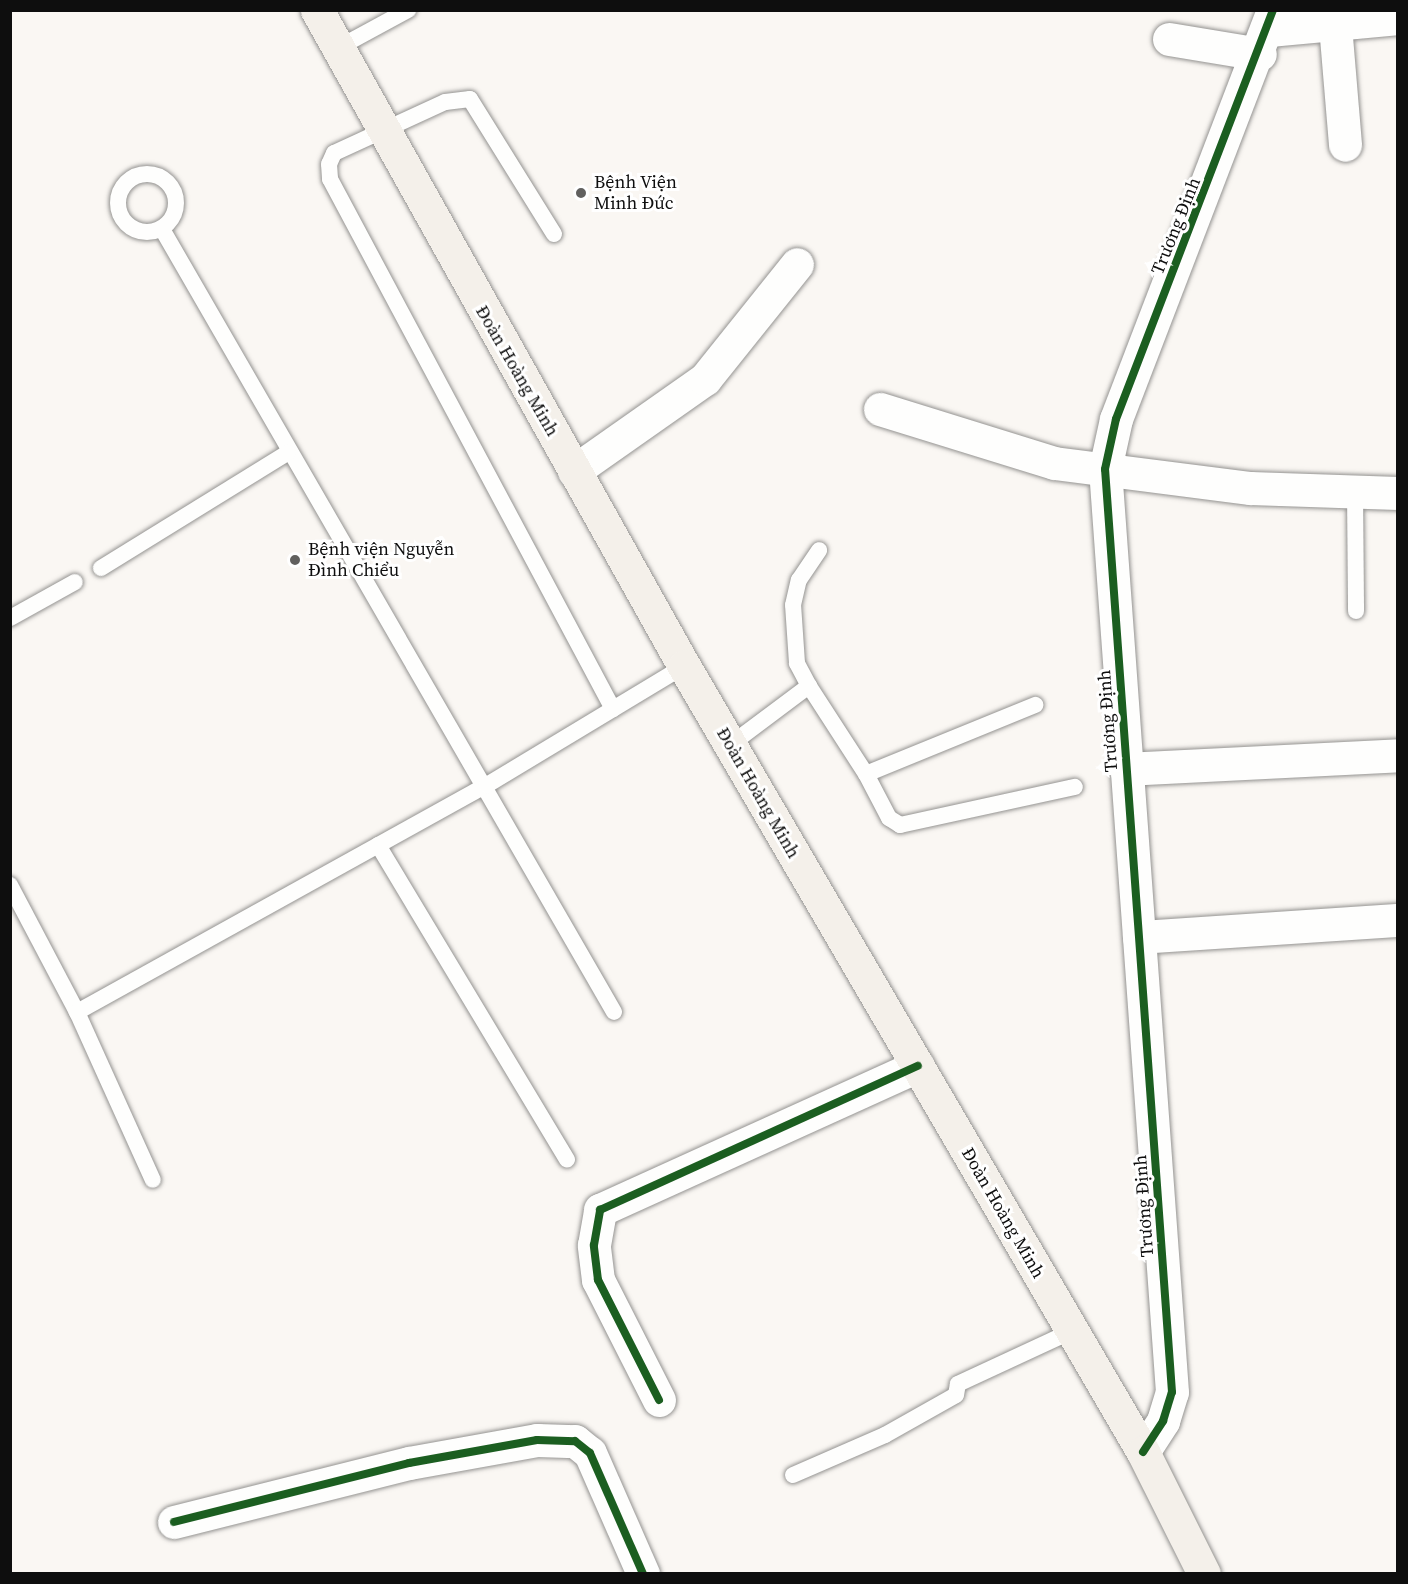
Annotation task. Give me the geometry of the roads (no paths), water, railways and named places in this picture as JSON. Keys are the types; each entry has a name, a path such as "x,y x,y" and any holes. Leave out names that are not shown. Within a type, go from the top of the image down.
{"main road":[{"name":"Đoàn Hoàng Minh","path":"317,10 382,132 684,666 1143,1452 1204,1574"}],"street":[{"path":"1169,39 1267,32 1398,18"},
{"path":"1335,24 1345,145"},
{"name":"Trương Định","path":"1143,1452 1163,1421 1172,1392 1105,469 1116,418 1267,32"},
{"path":"574,471 705,379 797,264"},
{"path":"880,409 1054,463 1250,488 1398,493"},
{"path":"1126,769 1398,755"},
{"path":"1139,936 1398,920"},
{"path":"659,1400 598,1280 594,1245 600,1210 918,1066"},
{"path":"174,1522 410,1463 537,1440 575,1441 590,1453 643,1574"}],"lane":[{"path":"338,48 408,10"},
{"path":"555,234 470,99 445,102 334,153 330,179 613,709"},
{"path":"162,229 287,453 487,785 614,1012"},
{"path":"101,568 287,453"},
{"path":"1355,492 1356,611"},
{"path":"819,550 799,580 793,604 797,663 809,686 866,774 889,818 900,825 1075,787"},
{"path":"10,618 75,582"},
{"path":"77,1012 487,785 684,666"},
{"path":"730,746 809,686"},
{"path":"866,774 1035,705"},
{"path":"378,845 567,1160"},
{"path":"10,885 77,1012 153,1180"},
{"path":"793,1475 885,1435 956,1395 958,1384 1072,1331"}],"place":[{"name":"Bệnh Viện Minh Đức","path":"581,193"},
{"name":"Bệnh viện Nguyễn Đình Chiểu","path":"295,560"}]}
